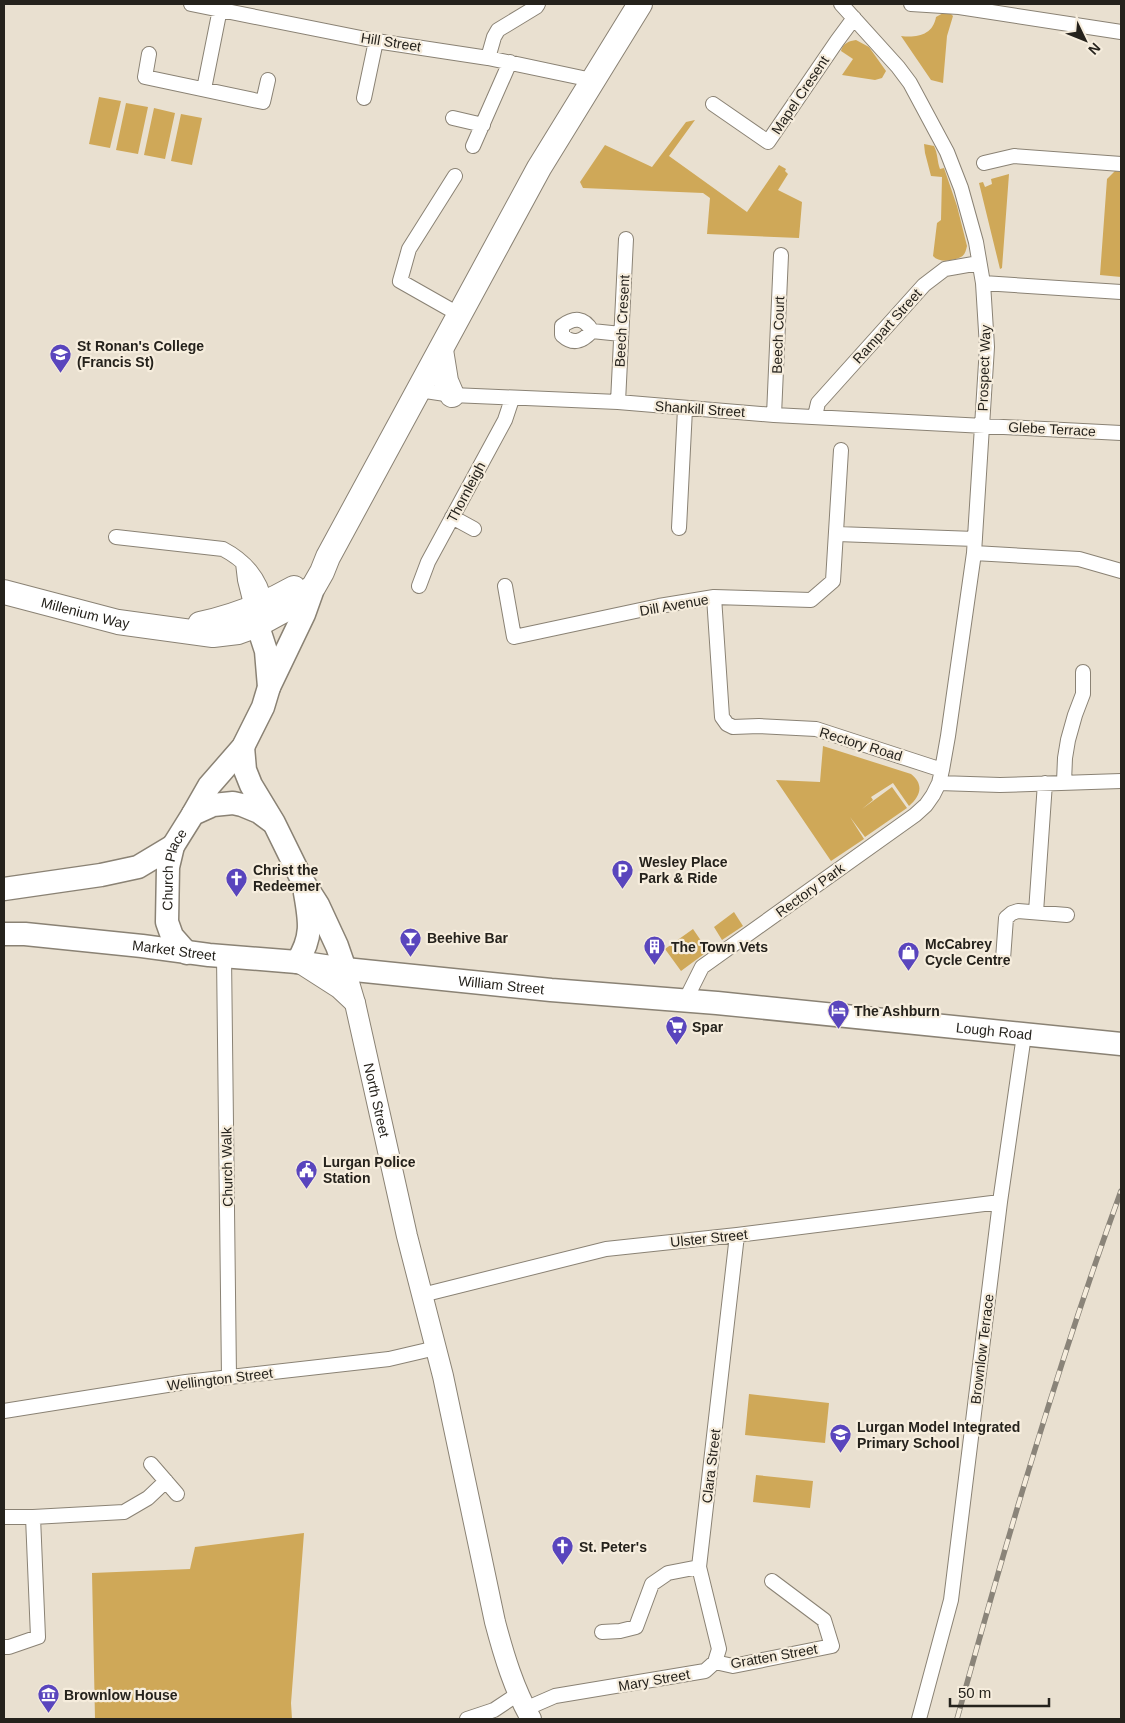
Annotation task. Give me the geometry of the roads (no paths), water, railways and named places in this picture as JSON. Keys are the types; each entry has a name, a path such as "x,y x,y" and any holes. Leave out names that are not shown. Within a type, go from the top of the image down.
{"highway":[{"path":"260,619 290,607 314,586 328,556 539,168 640,4"},
{"path":"441,350 446,381 452,395"},
{"path":"260,619 328,556"},
{"name":"Millenium Way","path":"4,592 118,622 168,628 216,621 260,619"}],"main road":[{"name":"Church Place","path":"187,953 172,936 167,922 168,867 173,846 209,786 243,746 260,714 269,688 304,614 314,586"},
{"path":"260,619 268,665 269,688"},
{"path":"243,746 245,770 251,785 274,823 302,880 325,919 345,969"},
{"name":"Church Place","path":"193,814 213,805 233,803 259,812 274,823"},
{"path":"4,889 91,877 138,867 173,846"},
{"path":"138,867 150,879 153,885 155,928 151,938 142,946"},
{"path":"302,880 310,928 308,940 297,962 336,987 355,1003"},
{"name":"Market Street","path":"4,934 25,934 142,946 187,953 297,962 345,969"},
{"name":"William Street","path":"345,969 659,999"},
{"name":"North Street","path":"345,969 355,1003 404,1226 436,1348 495,1622 506,1663 525,1707"},
{"name":"Lough Road","path":"659,999 1121,1044"}],"street":[{"name":"Hill Street","path":"191,4 376,40 510,62 592,80"},
{"path":"488,58 498,30 538,4"},
{"name":"Prospect Way","path":"841,4 910,83 947,152 961,188 976,242 983,283 987,347 975,546 948,736 940,776"},
{"path":"911,4 959,7 1121,32"},
{"path":"204,89 220,9"},
{"name":"Mapel Cresent","path":"713,104 768,142 836,41 854,18"},
{"path":"364,98 376,40"},
{"path":"149,54 145,77 264,102 268,80"},
{"path":"473,146 510,62"},
{"path":"453,118 483,125"},
{"path":"984,163 1014,156 1121,164"},
{"path":"455,176 409,249 400,281 460,315"},
{"name":"Beech Cresent","path":"618,402 626,239"},
{"name":"Beech Court","path":"774,415 781,255"},
{"name":"Rampart Street","path":"815,416 818,403 924,285 945,269 979,263"},
{"path":"983,283 1121,292"},
{"path":"592,331 621,334"},
{"name":"Shankill Street","path":"419,390 452,395 618,402 774,415 982,426"},
{"name":"Thornleigh","path":"419,586 428,562 505,420 512,398"},
{"path":"679,528 685,409"},
{"name":"Glebe Terrace","path":"982,426 1121,433"},
{"name":"Dill Avenue","path":"505,586 514,637 659,606 714,597 811,600 833,581 841,450"},
{"path":"452,517 474,529"},
{"path":"837,534 975,546 1079,559 1121,571"},
{"path":"116,537 214,547 230,552 243,563 245,580 260,619"},
{"name":"Rectory Road","path":"714,597 722,716 727,724 733,727 759,726 816,729 940,776"},
{"path":"1064,782 1068,740 1083,694 1083,672"},
{"path":"940,776 1000,785 1121,781"},
{"name":"Rectory Park","path":"685,1001 702,967 915,815 926,805 940,776"},
{"path":"1036,912 1045,783"},
{"path":"1002,959 1006,918 1012,913 1018,911 1067,915"},
{"name":"Church Walk","path":"224,956 229,1377"},
{"name":"Brownlow Terrace","path":"919,1719 951,1600 1000,1202 1024,1035"},
{"name":"Ulster Street","path":"422,1295 606,1249 737,1235 1000,1202"},
{"name":"Clara Street","path":"699,1567 737,1235"},
{"name":"Wellington Street","path":"4,1410 229,1377 389,1359 436,1348"},
{"path":"151,1464 177,1494"},
{"path":"4,1517 124,1512 148,1498 166,1481"},
{"path":"4,1648 38,1637 34,1517"},
{"path":"602,1632 620,1631 636,1627 652,1584 668,1573 699,1567 719,1649 715,1662"},
{"name":"Gratten Street","path":"715,1662 733,1666 832,1646 824,1620 772,1581"},
{"name":"Mary Street","path":"466,1719 494,1710 525,1707 556,1696 705,1671 715,1662"}],"railway":[{"path":"957,1719 994,1586 1054,1387 1121,1191"}],"place":[{"name":"St Ronan's College (Francis St)","path":"61,373"},
{"name":"Wesley Place Park & Ride","path":"623,889"},
{"name":"Christ the Redeemer","path":"237,897"},
{"name":"Beehive Bar","path":"411,957"},
{"name":"The Town Vets","path":"655,966"},
{"name":"McCabrey Cycle Centre","path":"909,971"},
{"name":"The Ashburn","path":"838,1030"},
{"name":"Spar","path":"676,1046"},
{"name":"Lurgan Police Station","path":"307,1189"},
{"name":"Lurgan Model Integrated Primary School","path":"841,1454"},
{"name":"St. Peter's","path":"563,1566"},
{"name":"Brownlow House","path":"48,1714"}]}
